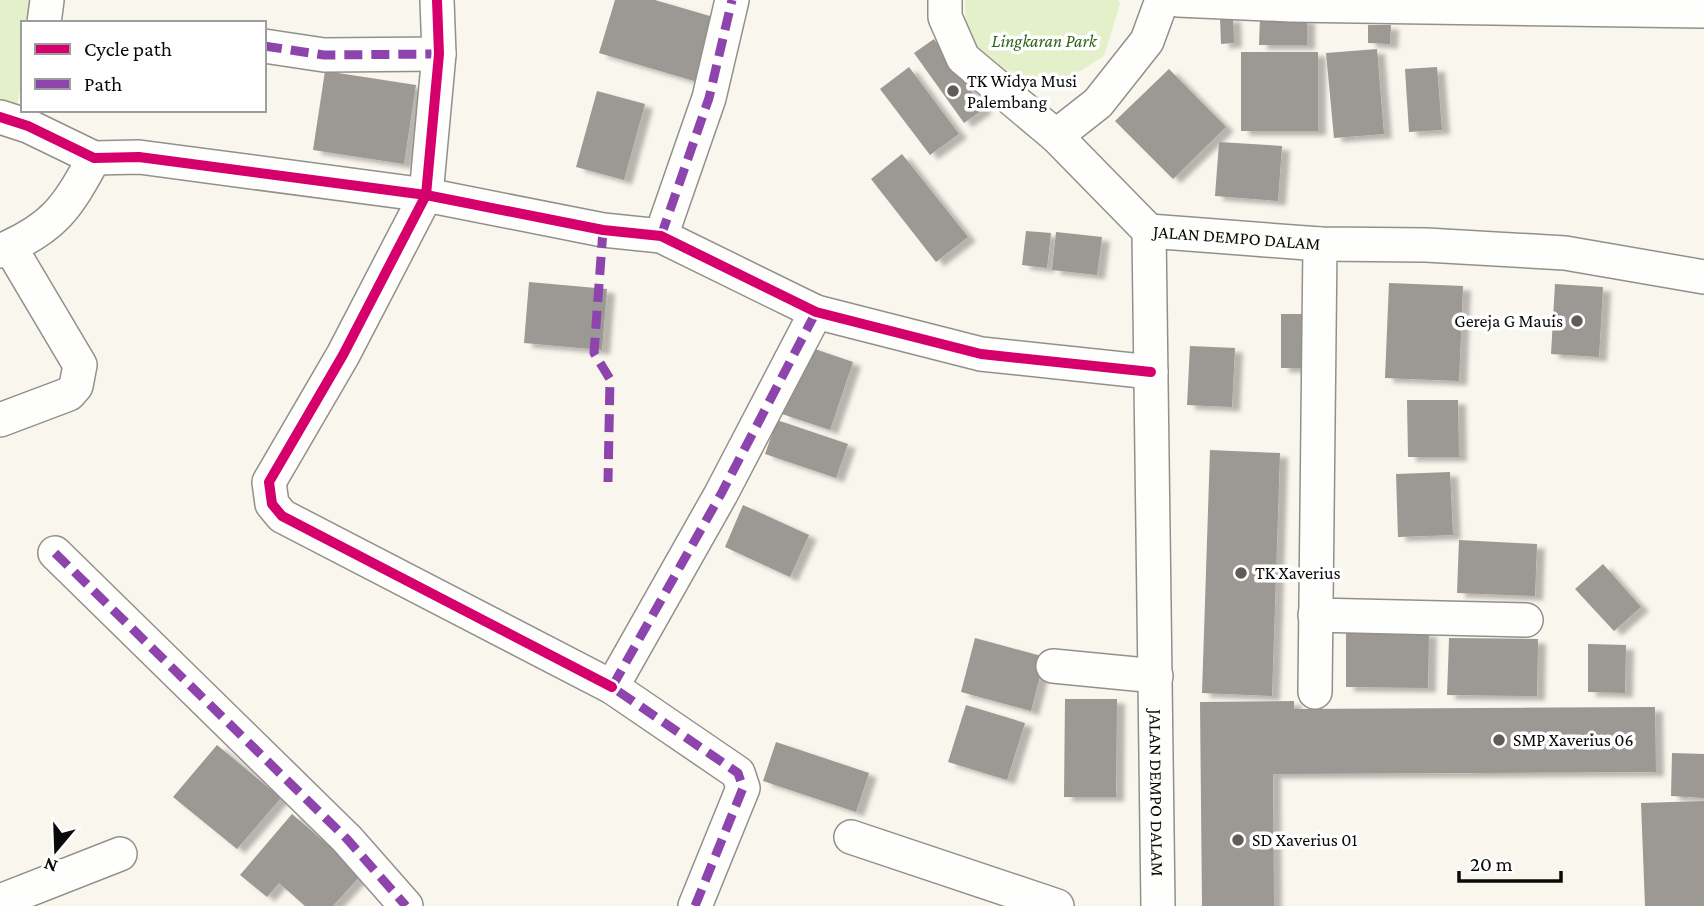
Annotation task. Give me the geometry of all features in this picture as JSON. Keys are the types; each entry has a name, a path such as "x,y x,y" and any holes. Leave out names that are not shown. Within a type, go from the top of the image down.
{"street":[{"path":"44,21 47,0"},
{"path":"437,0 439,54 426,195 343,355 269,482 272,505 282,516 612,687 727,766 741,779 743,788 695,906"},
{"path":"661,236 709,98 732,0"},
{"path":"945,0 945,17 963,58 1056,136 1149,231"},
{"path":"1056,136 1098,103 1147,41 1162,0"},
{"path":"1178,0 1500,4 1704,11"},
{"path":"266,46 324,55 439,54"},
{"path":"20,118 94,158 139,157 426,195 603,230 661,236 816,312 981,354 1151,372"},
{"path":"0,420 69,394 76,386 80,365 5,249 44,227 69,204 94,158"},
{"name":"JALAN DEMPO DALAM","path":"1158,906 1149,231 1320,244 1426,245 1565,253 1704,277"},
{"path":"1315,692 1320,244"},
{"path":"612,687 721,494 816,312"},
{"path":"55,553 347,839 406,906"},
{"path":"1315,615 1526,620"},
{"path":"1053,666 1156,676"},
{"path":"851,836 1057,906"},
{"path":"0,901 120,854"}],"green space":[{"path":"0,0 36,0 32,21 21,21 21,85 16,112 0,107"},
{"name":"Lingkaran Park","path":"965,0 1118,0 1120,4 1104,56 1058,85 1003,78 966,38"}],"building":[{"path":"615,0 655,0 720,19 701,83 599,53"},
{"path":"1233,17 1234,43 1221,44 1220,18"},
{"path":"1260,17 1307,18 1307,45 1259,45"},
{"path":"1368,25 1391,25 1390,44 1368,43"},
{"path":"934,39 984,109 964,123 914,53"},
{"path":"1377,49 1384,134 1334,138 1326,53"},
{"path":"1241,52 1318,52 1318,131 1241,131"},
{"path":"909,67 959,134 930,155 880,89"},
{"path":"1437,67 1442,130 1409,132 1405,69"},
{"path":"1169,69 1226,127 1173,179 1115,121"},
{"path":"325,71 416,85 404,164 313,150"},
{"path":"597,91 645,104 624,180 576,167"},
{"path":"1219,142 1282,146 1278,201 1215,196"},
{"path":"902,154 968,237 936,262 871,179"},
{"path":"1026,231 1051,233 1047,268 1022,265"},
{"path":"1056,232 1102,237 1097,275 1052,270"},
{"path":"529,282 607,289 602,350 524,343"},
{"path":"1389,283 1463,286 1459,381 1385,378"},
{"name":"Gereja G Mauis","path":"1555,284 1603,287 1599,357 1551,354"},
{"path":"1281,314 1314,314 1314,368 1281,368"},
{"path":"806,346 853,362 830,430 782,414"},
{"path":"1190,346 1235,348 1232,407 1187,405"},
{"path":"1407,400 1458,400 1459,457 1408,457"},
{"path":"777,420 848,444 836,478 765,454"},
{"name":"TK Xaverius","path":"1210,450 1280,453 1272,696 1202,693"},
{"path":"1450,472 1453,535 1398,537 1396,474"},
{"path":"743,505 809,535 790,577 725,547"},
{"path":"1459,540 1537,544 1535,596 1457,593"},
{"path":"1603,564 1641,607 1614,631 1575,589"},
{"path":"1346,631 1429,632 1428,688 1346,687"},
{"path":"975,638 1045,657 1031,711 961,692"},
{"path":"1449,638 1538,639 1537,696 1447,695"},
{"path":"1588,644 1626,645 1625,693 1588,692"},
{"path":"1065,699 1117,699 1116,797 1064,797"},
{"path":"1294,701 1294,709 1655,707 1656,772 1273,774 1274,906 1202,906 1200,702"},
{"path":"966,705 1025,723 1007,780 948,762"},
{"path":"776,742 869,773 856,812 763,781"},
{"path":"217,745 281,798 237,849 173,797"},
{"path":"1672,753 1704,754 1704,798 1671,796"},
{"path":"1704,801 1704,906 1645,906 1641,803"},
{"path":"292,814 362,874 333,906 305,906 279,883 267,897 240,875"}],"marked path":[{"path":"661,236 709,98 732,0"},
{"path":"266,46 324,55 439,54"},
{"path":"603,230 594,353 610,379 608,482"},
{"path":"695,906 743,788 738,773 612,687 721,494 816,312"},
{"path":"55,553 347,839 406,906"}],"cycle path":[{"path":"437,0 439,54 426,195 343,355 269,482 272,504 282,516 612,687"},
{"path":"0,117 28,126 94,158 139,157 426,195 603,230 661,236 816,312 981,354 1151,372"}],"place":[{"name":"TK Widya Musi Palembang","path":"953,91"},
{"name":"Gereja G Mauis","path":"1577,321"},
{"name":"TK Xaverius","path":"1241,573"},
{"name":"SMP Xaverius 06","path":"1499,740"},
{"name":"SD Xaverius 01","path":"1238,840"}]}
